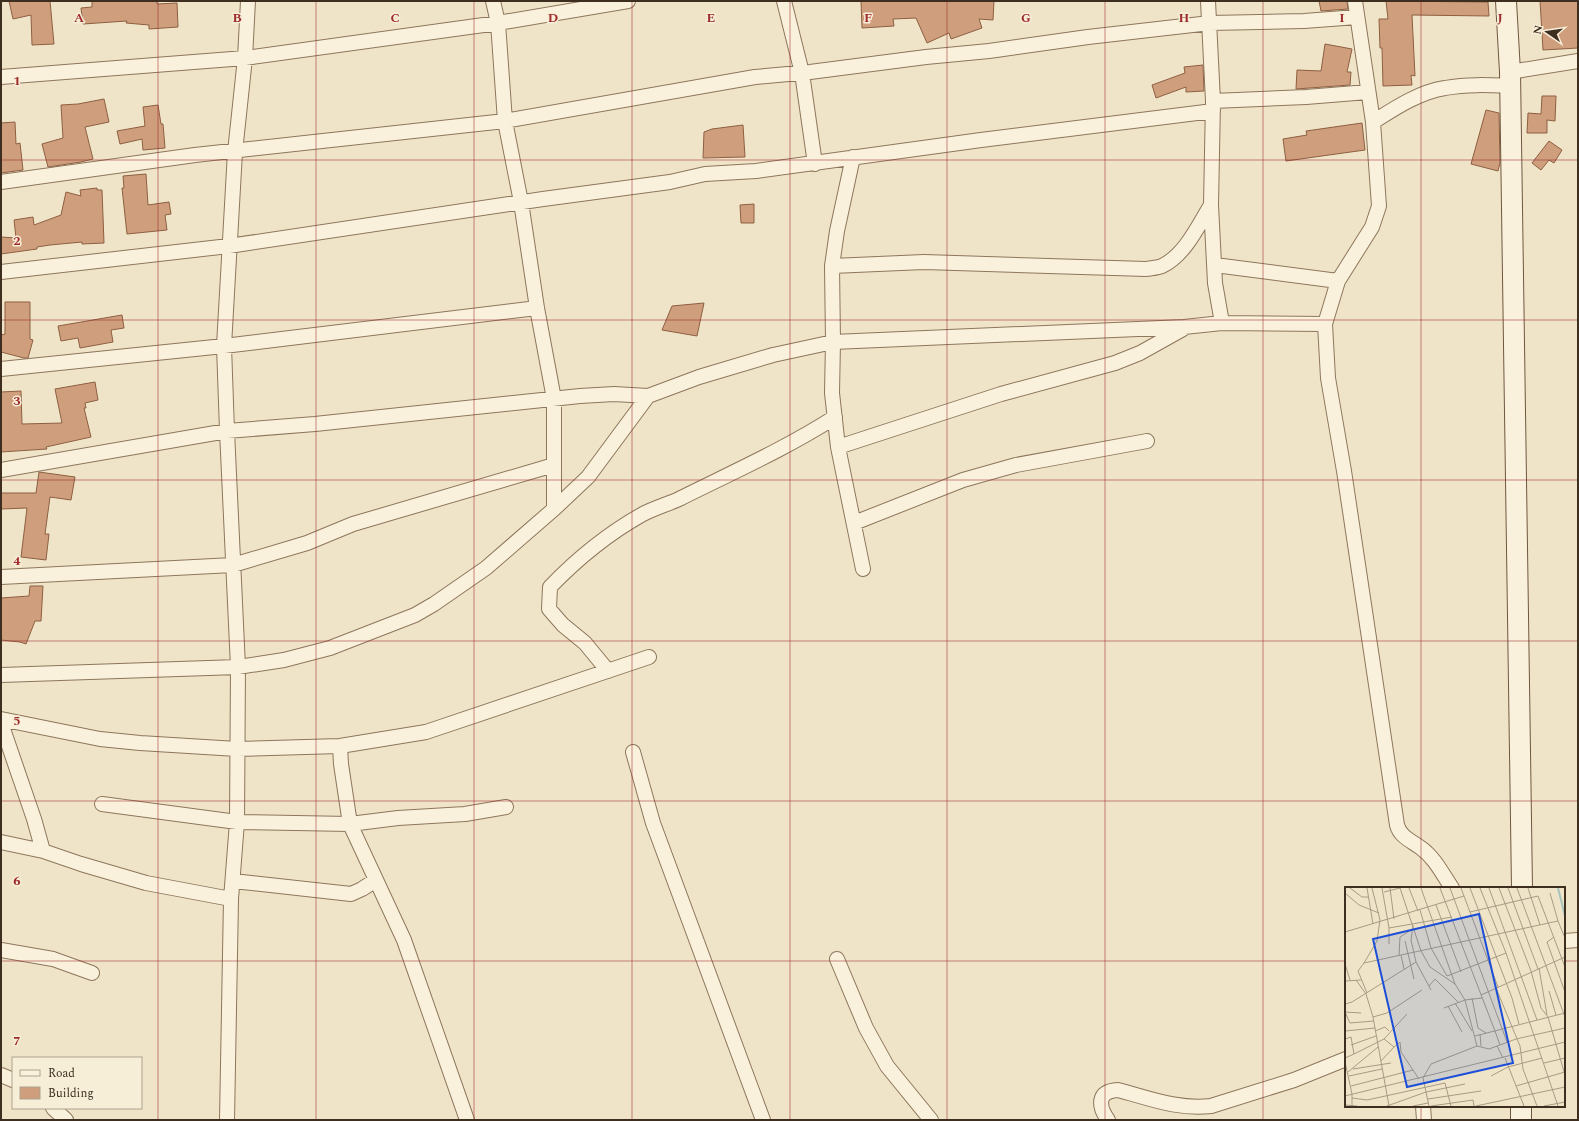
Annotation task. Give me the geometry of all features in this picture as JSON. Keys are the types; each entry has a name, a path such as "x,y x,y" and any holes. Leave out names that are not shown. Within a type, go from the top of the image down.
{"street":[{"path":"227,1120 231,898 237,822 238,667 226,431 224,346 235,152 248,1"},
{"path":"493,1 498,23 506,121 521,202 537,308 554,399 554,509"},
{"path":"1,78 244,58 498,23 628,1"},
{"path":"784,1 802,73 815,164"},
{"path":"1208,1 1213,106 1211,205 1216,283 1222,323"},
{"path":"1355,1 1373,122 1379,206 1372,227 1338,281 1325,324 1328,378 1344,471 1398,831 1423,849 1430,856 1451,887"},
{"path":"1506,1 1510,79 1522,887"},
{"path":"1,182 195,155 235,152 506,121 755,77 802,73 1210,23 1304,21 1357,17"},
{"path":"1373,122 1422,94 1444,88 1510,79 1578,62"},
{"path":"1,272 229,246 521,202 670,182 705,174 756,171 815,164 853,157 1213,106 1368,92"},
{"path":"853,157 837,232 832,266 832,393 838,447 863,569"},
{"path":"832,266 924,262 1146,269 1160,266 1170,261 1182,250 1211,205"},
{"path":"1215,265 1338,281"},
{"path":"1,369 224,346 537,308"},
{"path":"1,470 226,431 315,424 614,394 648,396 699,377 773,355 833,342 1187,327 1222,323 1325,324"},
{"path":"838,447 1001,394 1115,363 1140,353 1187,327"},
{"path":"1,675 238,667 284,660 330,648 415,614 434,604 486,568 554,509 588,477 648,396"},
{"path":"608,671 585,643 563,625 549,608 550,587 567,570 608,537 643,514 678,499 805,435 835,417"},
{"path":"854,523 963,480 1016,465 1147,441"},
{"path":"1,577 233,565 307,543 353,524 554,464"},
{"path":"1,719 100,738 140,743 237,749 340,746 426,732 649,657"},
{"path":"1,723 34,819 43,851"},
{"path":"340,746 341,764 350,824 404,940 467,1120"},
{"path":"633,752 653,822 764,1120"},
{"path":"102,804 237,822 350,824 398,818 466,814 506,807"},
{"path":"1,842 43,851 146,883 231,898"},
{"path":"233,881 351,894 376,880"},
{"path":"1565,941 1578,940"},
{"path":"1,950 53,959 92,973"},
{"path":"837,959 866,1028 887,1066 931,1120"},
{"path":"1108,1120 1102,1111 1101,1105 1103,1096 1107,1092 1113,1090 1180,1106 1197,1108 1211,1106 1294,1080 1345,1059"},
{"path":"1,1076 12,1080"},
{"path":"1424,1107 1424,1120"},
{"path":"1521,1107 1521,1120"},
{"path":"54,1109 66,1120"}],"building":[{"path":"9,1 50,1 54,44 32,45 31,15 13,19"},
{"path":"92,1 157,1 157,4 177,3 178,27 149,29 149,25 126,23 127,21 83,24 81,8 92,7"},
{"path":"861,1 994,1 993,20 979,19 982,28 951,39 949,33 927,43 916,18 893,19 894,26 862,28"},
{"path":"1319,1 1347,1 1348,9 1321,11"},
{"path":"1386,1 1488,2 1489,16 1412,15 1415,76 1411,75 1412,85 1383,86 1382,48 1380,48 1379,19 1388,19"},
{"path":"1540,1 1578,1 1578,48 1543,50"},
{"path":"1325,44 1352,49 1347,72 1351,72 1350,85 1296,89 1297,70 1321,71"},
{"path":"1203,65 1204,91 1186,92 1186,87 1156,98 1152,85 1185,73 1184,67"},
{"path":"1542,96 1556,96 1555,121 1547,120 1547,133 1527,133 1528,113 1541,114"},
{"path":"104,99 109,122 85,127 93,159 48,167 42,144 63,138 61,105 78,104"},
{"path":"158,105 161,124 163,124 165,148 143,150 142,139 120,144 117,131 145,126 143,107"},
{"path":"1486,110 1499,113 1500,163 1498,171 1471,164"},
{"path":"15,122 16,144 20,143 23,170 1,173 1,123"},
{"path":"1362,123 1365,150 1286,161 1283,139 1307,135 1306,131"},
{"path":"743,125 745,157 703,158 704,132 712,129"},
{"path":"1549,141 1562,150 1554,163 1549,160 1541,170 1532,163"},
{"path":"146,174 148,205 169,202 171,214 165,215 167,230 127,234 122,188 124,188 123,176"},
{"path":"97,188 97,190 102,190 104,243 82,244 82,242 50,245 37,247 37,249 1,254 1,237 16,238 14,220 33,217 34,225 61,215 66,192 81,196 80,190"},
{"path":"754,204 754,223 741,223 740,205"},
{"path":"5,302 30,302 30,339 33,340 28,358 1,352 1,335 5,334"},
{"path":"704,303 697,336 662,330 672,306"},
{"path":"122,315 124,328 111,330 113,342 80,348 78,338 61,341 58,326"},
{"path":"95,382 98,400 85,403 86,408 84,408 91,437 46,447 47,449 1,452 1,392 21,391 22,424 62,423 55,389"},
{"path":"39,472 75,477 71,500 50,497 45,534 49,534 46,560 21,557 27,508 1,509 1,493 36,493"},
{"path":"30,586 43,586 41,621 35,621 26,644 1,640 1,598 29,596"}]}
